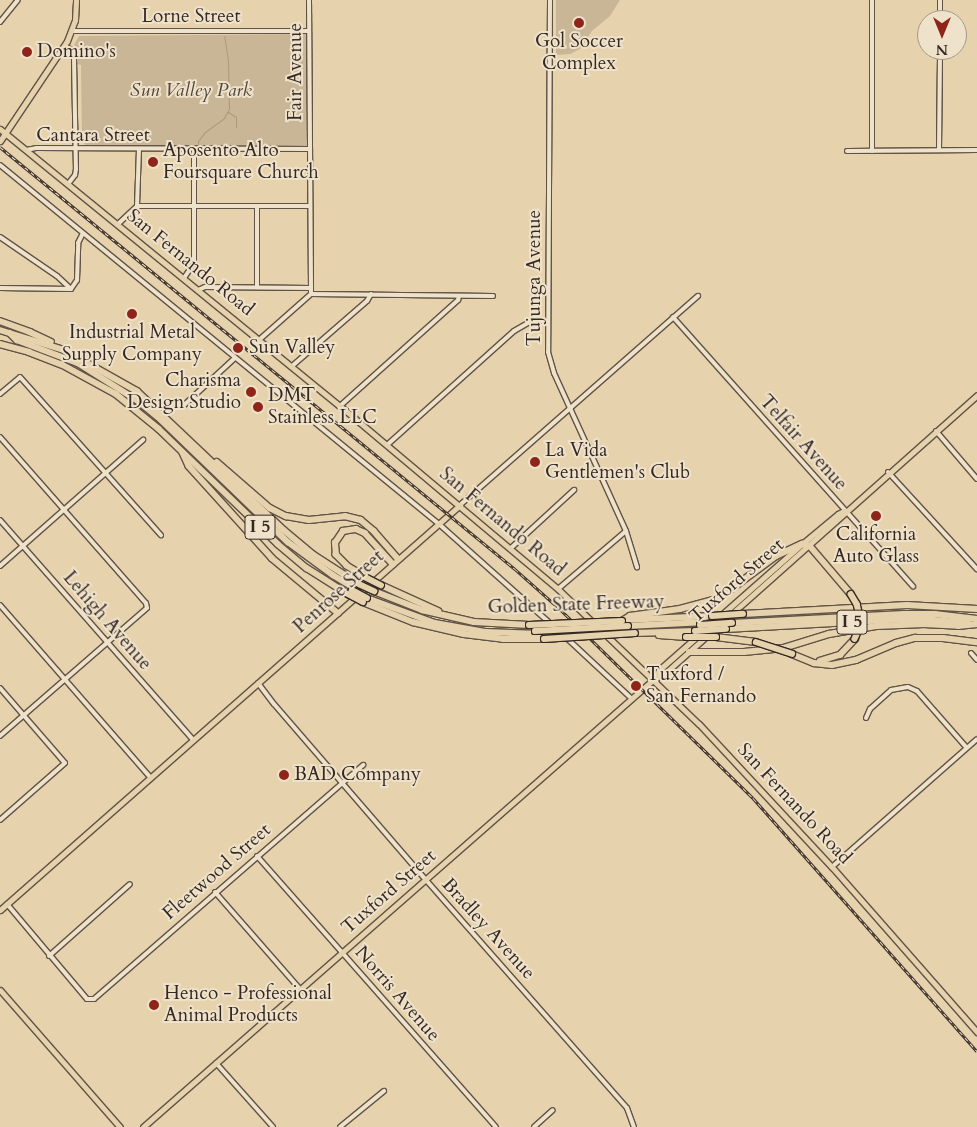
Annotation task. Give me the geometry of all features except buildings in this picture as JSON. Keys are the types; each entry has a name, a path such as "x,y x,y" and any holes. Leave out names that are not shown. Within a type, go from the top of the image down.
{"highway":[{"path":"0,321 44,338 64,350"},
{"name":"Golden State Freeway","path":"0,330 64,350 137,391 284,530 354,589 368,597 447,616 491,624 529,625 907,605 977,609"},
{"path":"9,332 17,340 78,363 137,400 288,542 354,589"},
{"name":"Golden State Freeway","path":"0,344 31,352 87,377 116,394 147,418 278,544 307,568 354,589 413,622 464,634 503,639 539,634 631,629 645,633 922,619 977,624"},
{"path":"0,348 45,352 77,366 128,397 172,434 291,548 325,574 354,589"},
{"path":"180,449 189,466 272,558 338,613"},
{"path":"201,450 225,467 278,512 294,518 309,520 345,516 355,518 374,531 395,562"},
{"path":"395,562 365,533 356,529 344,531 335,543 336,555 347,566 365,577 447,616"},
{"path":"622,621 630,616 680,609 718,599 776,556 802,544 810,546 851,594 857,604 860,616 860,628 855,639 845,651 826,660 813,661 756,642 716,637 686,637 645,633"},
{"path":"368,597 400,609 458,625 539,634 916,610 977,617"},
{"path":"689,652 744,652 784,648 829,634 877,626 924,624 958,626 977,624"},
{"path":"792,654 814,663 832,665 856,660 896,643 914,638 944,638 977,642"}],"main road":[{"path":"0,141 73,30 76,0"},
{"name":"San Fernando Road","path":"0,129 340,406 558,589 699,724 832,866 977,1032"},
{"name":"Tuxford Street","path":"654,679 659,670 780,563 838,514 845,511 977,395"},
{"name":"Penrose Street","path":"0,910 460,505"},
{"name":"Tuxford Street","path":"143,1127 654,679 664,674 774,578 842,518 845,511"},
{"path":"774,578 773,574 780,563"},
{"path":"0,990 120,1127"}],"street":[{"path":"0,22 18,0"},
{"name":"Fair Avenue","path":"309,0 311,294"},
{"name":"Tujunga Avenue","path":"550,0 550,206 547,321 550,364 626,531 637,568"},
{"path":"872,0 872,151"},
{"name":"Lorne Street","path":"73,30 309,31"},
{"path":"64,46 70,49 74,58 76,172 68,184"},
{"path":"939,150 940,60"},
{"name":"Cantara Street","path":"26,150 36,148 139,150 310,149"},
{"path":"137,206 139,150"},
{"path":"184,278 194,263 194,150"},
{"path":"847,151 977,150"},
{"path":"0,165 439,524 633,699"},
{"path":"118,224 137,206 310,206"},
{"path":"257,206 257,287"},
{"path":"71,289 77,280 78,244 82,233"},
{"path":"0,237 56,276 71,289"},
{"path":"198,290 205,287 311,288"},
{"path":"0,288 71,289"},
{"path":"259,340 311,294 493,296"},
{"path":"291,367 367,301 371,294"},
{"path":"340,406 458,300 459,296"},
{"name":"Penrose Street","path":"460,505 698,296"},
{"name":"Telfair Avenue","path":"673,318 913,586"},
{"path":"387,445 514,331 531,321 547,321"},
{"path":"182,407 235,358"},
{"path":"0,394 20,377 107,472 161,535"},
{"path":"936,431 977,478"},
{"path":"0,437 146,603 147,608 0,736"},
{"path":"0,566 143,440"},
{"path":"888,472 977,568"},
{"path":"511,548 574,490"},
{"name":"Lehigh Avenue","path":"0,520 193,740"},
{"path":"558,589 626,531"},
{"path":"0,605 150,777"},
{"path":"971,653 977,660"},
{"name":"Bradley Avenue","path":"258,683 426,880 626,1108 634,1127"},
{"path":"866,718 870,709 890,690 908,687 917,691 966,747"},
{"path":"0,688 65,763 0,820"},
{"path":"832,866 977,739"},
{"name":"Fleetwood Street","path":"49,956 86,999 94,999 363,765"},
{"name":"Norris Avenue","path":"257,856 496,1127"},
{"path":"7,904 49,956 130,884"},
{"path":"215,892 300,989"},
{"path":"216,1063 273,1127"},
{"path":"340,1127 384,1091"},
{"path":"534,1127 553,1110"}],"green space":[{"name":"Gol Soccer Complex","path":"556,0 620,0 610,16 592,31 580,49 570,54 556,55"},
{"name":"Sun Valley Park","path":"307,34 307,147 86,146 82,141 81,65 77,64 78,53 74,45 79,36"}],"waterway":[{"path":"198,146 198,141 205,132 224,118 229,109 228,60 224,36"},
{"path":"228,112 236,117 236,127"}],"railway":[{"path":"0,147 515,569 560,609 753,798 977,1051"}],"place":[{"name":"Gol Soccer Complex","path":"579,23"},
{"name":"Domino's","path":"27,52"},
{"name":"Aposento Alto Foursquare Church","path":"153,162"},
{"name":"Industrial Metal Supply Company","path":"132,314"},
{"name":"Sun Valley","path":"238,348"},
{"name":"Charisma Design Studio","path":"251,392"},
{"name":"DMT Stainless LLC","path":"258,407"},
{"name":"La Vida Gentlemen's Club","path":"535,462"},
{"name":"California Auto Glass","path":"876,516"},
{"name":"Tuxford / San Fernando","path":"636,686"},
{"name":"BAD Company","path":"284,775"},
{"name":"Henco - Professional Animal Products","path":"154,1005"}]}
